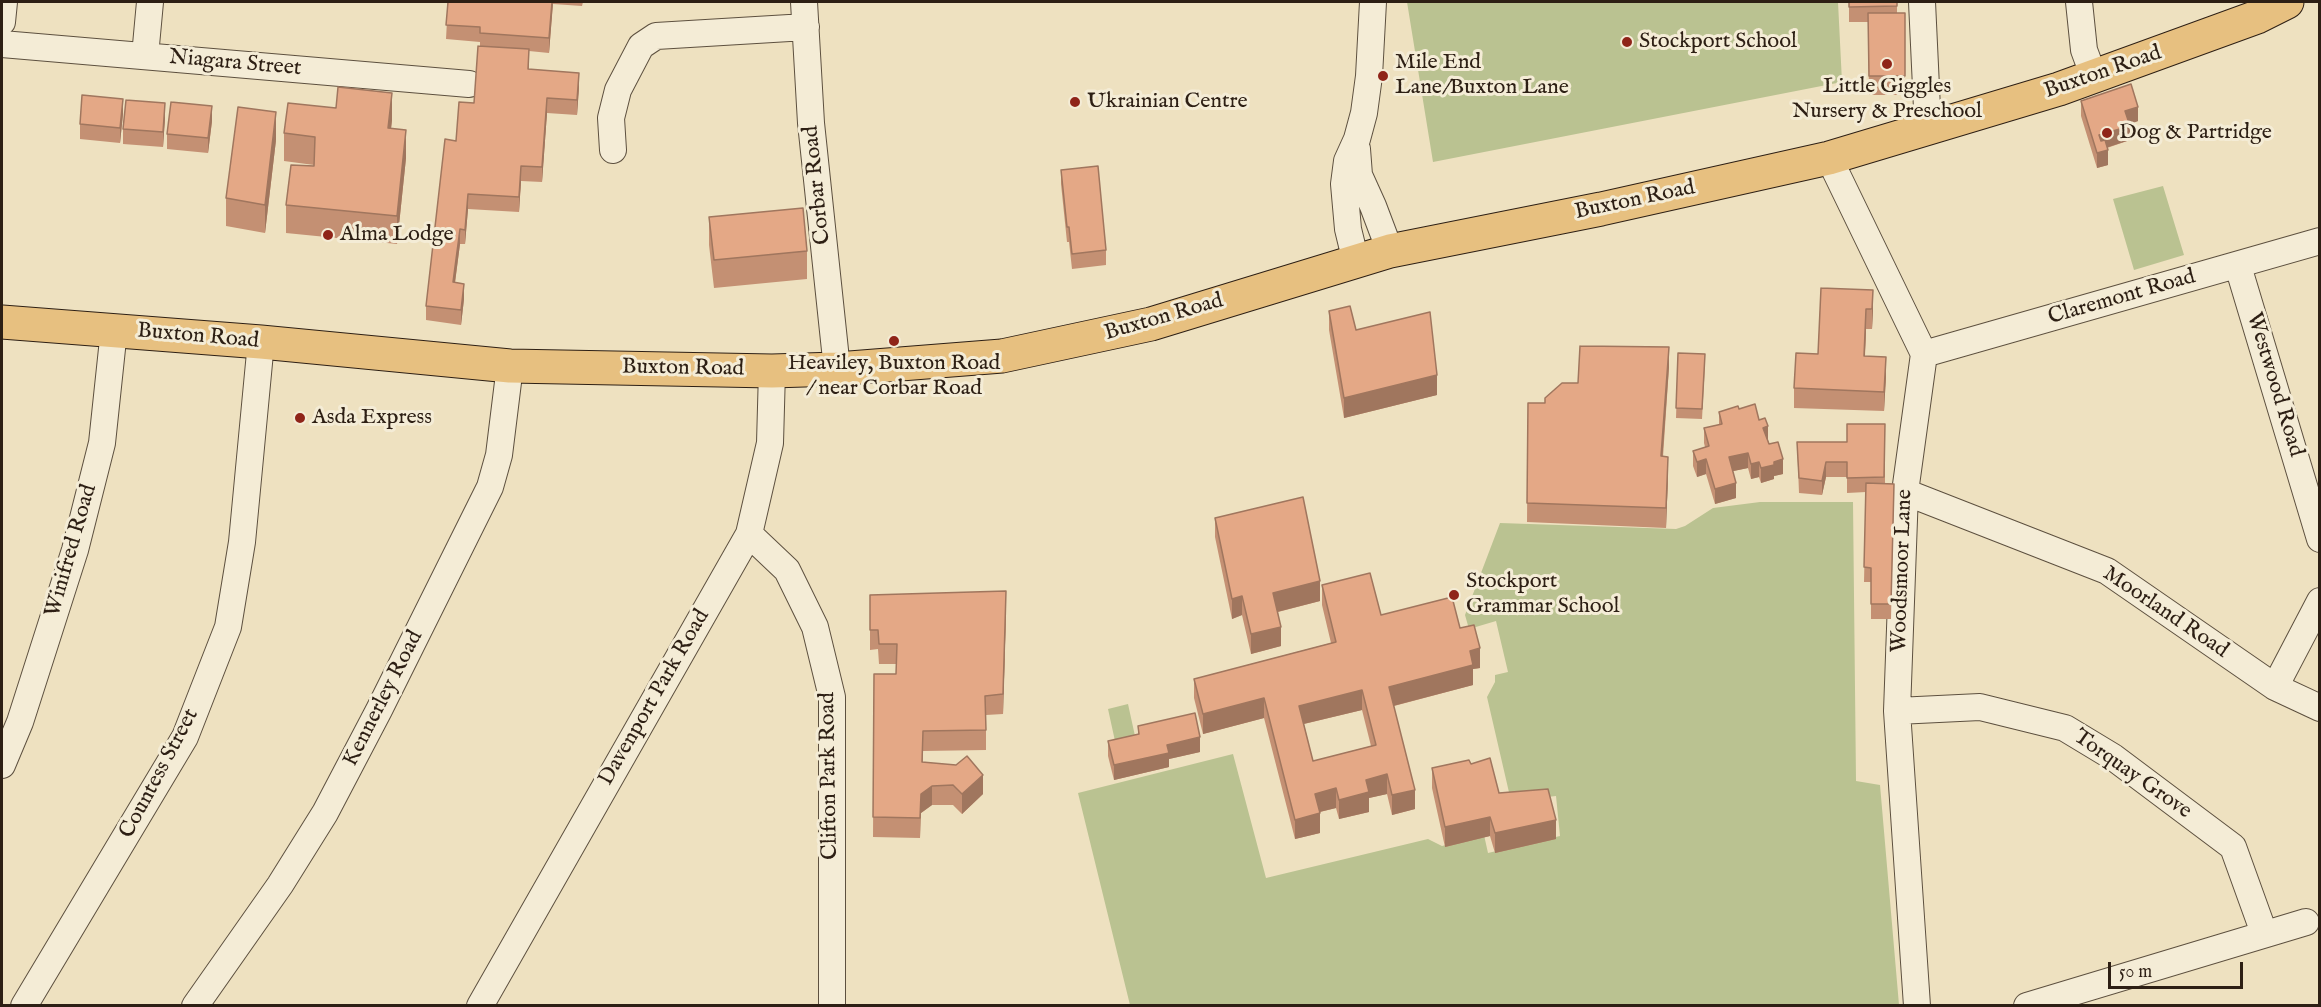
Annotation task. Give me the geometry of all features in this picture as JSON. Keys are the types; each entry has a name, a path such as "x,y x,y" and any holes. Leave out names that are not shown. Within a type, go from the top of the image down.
{"highway":[{"name":"Buxton Road","path":"2,322 261,342 510,366 772,371 837,369 1002,356 1113,334 1390,252 1601,209 1829,158 1928,130 2094,77 2254,9 2287,2"}],"street":[{"path":"2,22 4,2"},
{"path":"145,56 150,2"},
{"path":"1356,262 1348,229 1344,184 1347,161 1357,139 1364,113 1370,76 1373,2"},
{"path":"1922,2 1928,130"},
{"path":"2079,2 2084,51 2094,77"},
{"path":"613,150 611,118 618,90 641,46 656,36 805,14"},
{"name":"Corbar Road","path":"805,14 811,123 837,369"},
{"name":"Niagara Street","path":"2,44 469,84"},
{"path":"1357,139 1359,175 1390,252"},
{"path":"1829,158 1924,354"},
{"name":"Claremont Road","path":"1924,354 2319,241"},
{"name":"Westwood Road","path":"2238,266 2319,539"},
{"name":"Winifred Road","path":"2,765 20,722 75,550 102,443 114,330"},
{"name":"Countess Street","path":"24,1005 185,737 228,627 242,542 261,342"},
{"name":"Woodsmoor Lane","path":"1917,1005 1897,711 1905,492 1924,354"},
{"name":"Kennerley Road","path":"195,1005 280,885 325,813 490,487 499,455 510,366"},
{"name":"Davenport Park Road","path":"480,1005 749,534 770,443 772,371"},
{"name":"Moorland Road","path":"1905,492 2107,571 2275,687 2319,708"},
{"name":"Clifton Park Road","path":"749,534 787,570 814,627 832,696 832,1005"},
{"path":"2275,687 2319,601"},
{"name":"Torquay Grove","path":"1897,711 1980,707 2065,728 2114,757 2233,847 2264,933"},
{"path":"2026,1005 2306,922"}],"green space":[{"name":"Stockport School","path":"1407,2 1838,2 1842,82 1433,162"},
{"path":"2163,186 2184,255 2134,270 2113,199"},
{"path":"1760,502 1853,502 1856,781 1880,785 1899,1005 1130,1005 1078,793 1233,754 1266,878 1428,839 1442,846 1484,835 1488,853 1560,836 1556,796 1511,801 1487,697 1495,682 1495,675 1508,672 1496,621 1469,629 1465,615 1500,523 1676,529 1685,526 1713,508"},
{"path":"1128,704 1135,736 1115,741 1108,709"}],"building":[{"path":"448,2 552,2 549,38 480,33 480,27 446,25"},
{"path":"1849,2 1897,2 1897,6 1849,7"},
{"name":"Little Giggles Nursery & Preschool","path":"1868,13 1905,13 1905,76 1869,76"},
{"path":"478,46 529,49 528,69 579,73 577,100 547,98 542,167 521,166 519,197 468,194 465,230 460,229 453,282 464,284 461,310 426,306 445,139 456,141 459,102 474,103"},
{"path":"2131,84 2138,107 2125,111 2130,126 2099,135 2101,141 2105,140 2108,150 2097,153 2081,101"},
{"path":"338,87 392,93 388,128 406,130 397,216 286,205 291,165 314,166 315,137 284,133 288,103 336,108"},
{"path":"82,95 123,99 120,128 80,124"},
{"path":"126,100 165,103 163,132 123,129"},
{"path":"171,102 212,106 208,138 167,134"},
{"path":"238,107 276,112 265,205 226,198"},
{"path":"1098,166 1106,250 1072,254 1061,170"},
{"path":"803,208 807,251 714,260 709,217"},
{"path":"1821,288 1873,290 1872,309 1866,309 1864,356 1886,357 1884,392 1794,388 1796,353 1818,354"},
{"path":"1350,306 1356,330 1430,312 1437,375 1344,398 1329,311"},
{"path":"1580,346 1669,347 1661,456 1668,457 1666,508 1527,503 1528,403 1545,403 1545,398 1562,383 1578,383"},
{"path":"1678,353 1705,354 1702,409 1676,408"},
{"path":"1755,404 1759,420 1765,418 1768,426 1763,428 1769,444 1778,442 1783,459 1774,462 1774,465 1761,468 1759,462 1751,464 1748,453 1729,457 1736,483 1715,489 1706,459 1697,462 1693,451 1709,446 1704,428 1722,424 1719,412"},
{"path":"1847,424 1885,424 1884,477 1847,478 1847,462 1826,462 1822,481 1799,478 1797,442 1847,442"},
{"path":"1866,483 1894,484 1891,604 1871,604 1871,568 1864,567"},
{"path":"1303,497 1320,581 1273,593 1281,627 1251,634 1242,596 1232,599 1215,518"},
{"path":"1370,573 1381,615 1452,597 1460,628 1474,625 1480,648 1470,651 1473,665 1389,687 1415,790 1392,795 1387,774 1366,780 1369,792 1339,800 1336,788 1315,794 1320,813 1295,820 1264,698 1203,714 1194,679 1336,642 1322,585","holes":["1362,690 1376,745 1313,761 1299,706"]},
{"path":"1006,591 1003,694 985,696 986,730 923,731 922,762 956,765 967,756 983,775 962,794 953,785 932,786 921,794 920,818 873,817 874,674 896,674 897,644 879,644 878,630 870,630 870,595"},
{"path":"1195,713 1200,737 1167,745 1169,753 1114,765 1108,741 1139,734 1138,726"},
{"path":"1490,758 1499,793 1548,789 1556,820 1495,833 1490,817 1445,827 1432,768 1469,760 1471,764"}],"place":[{"name":"Stockport School","path":"1627,42"},
{"name":"Little Giggles Nursery & Preschool","path":"1887,64"},
{"name":"Mile End Lane/Buxton Lane","path":"1383,76"},
{"name":"Ukrainian Centre","path":"1075,102"},
{"name":"Dog & Partridge","path":"2107,133"},
{"name":"Alma Lodge","path":"328,235"},
{"name":"Heaviley, Buxton Road / near Corbar Road","path":"894,341"},
{"name":"Asda Express","path":"300,418"},
{"name":"Stockport Grammar School","path":"1454,595"}]}
